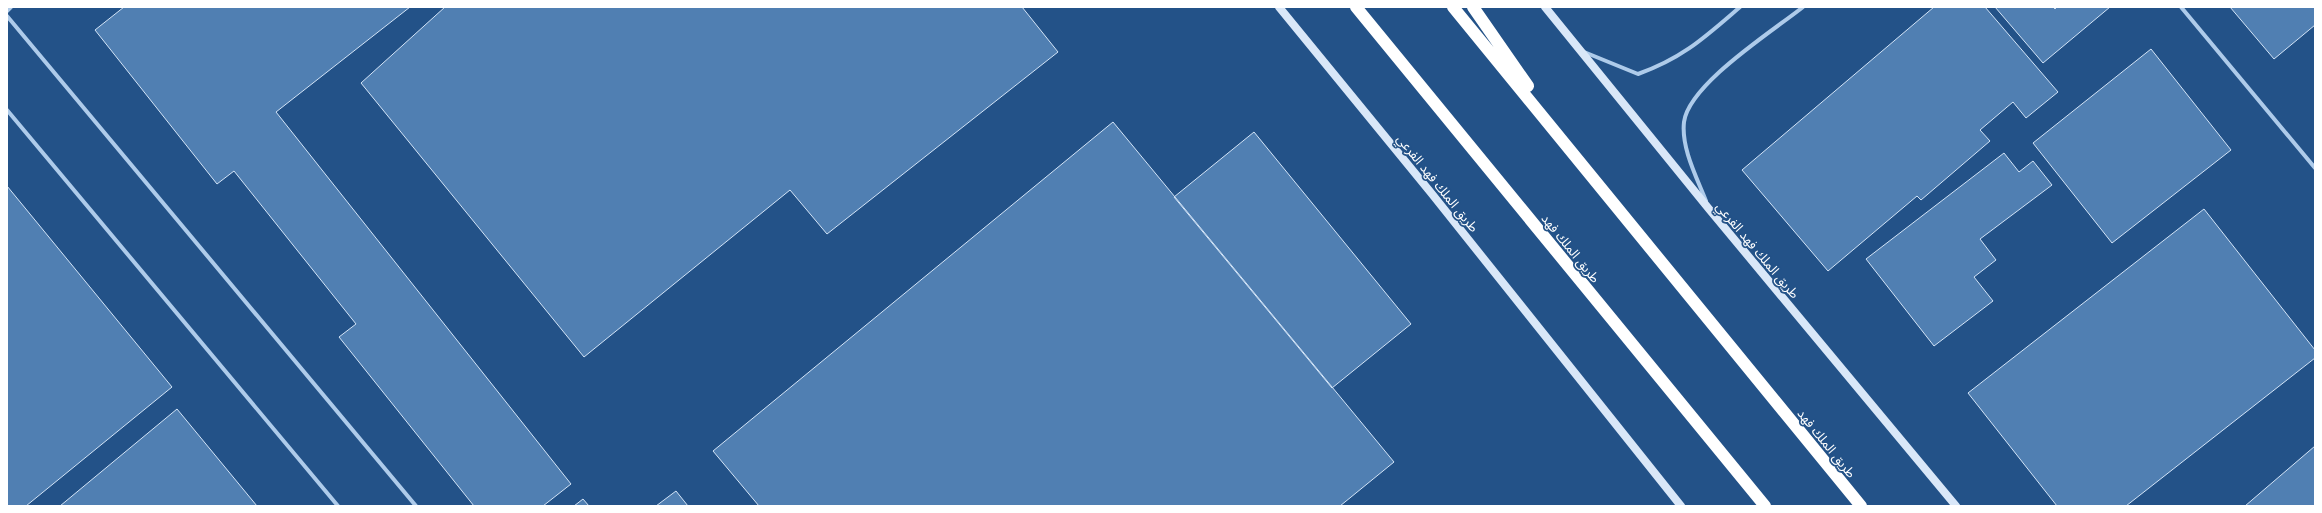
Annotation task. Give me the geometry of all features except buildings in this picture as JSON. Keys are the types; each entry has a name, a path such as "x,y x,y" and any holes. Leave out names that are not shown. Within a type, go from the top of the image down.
{"highway":[{"name":"طريق الملك فهد","path":"1356,7 1765,506"},
{"name":"طريق الملك فهد","path":"1453,7 1577,156 1861,506"},
{"path":"1473,7 1577,156"}],"main road":[{"name":"طريق الملك فهد الفرعي","path":"1279,7 1432,194 1681,506"},
{"name":"طريق الملك فهد الفرعي","path":"1545,7 1709,209 1956,506"}],"street":[{"path":"7,11 11,7"},
{"path":"1582,52 1638,74 1665,65 1691,49 1740,7"},
{"path":"1709,209 1685,145 1684,122 1692,101 1709,81 1803,7"},
{"path":"2181,7 2315,168"},
{"path":"7,16 416,506"},
{"path":"7,110 338,506"}]}
